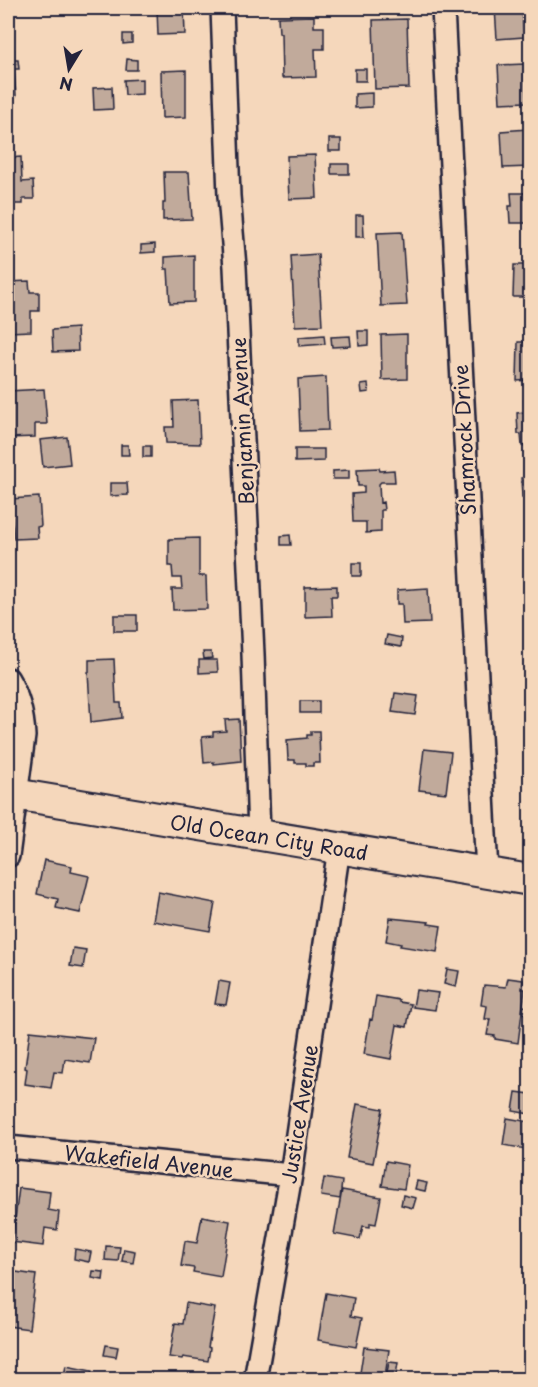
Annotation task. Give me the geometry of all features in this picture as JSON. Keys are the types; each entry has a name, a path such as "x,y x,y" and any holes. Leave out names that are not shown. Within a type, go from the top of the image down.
{"main road":[{"name":"Old Ocean City Road","path":"12,794 531,880"}],"street":[{"name":"Benjamin Avenue","path":"222,8 259,835"},
{"name":"Shamrock Drive","path":"443,8 487,873"},
{"path":"8,679 14,689 23,716 23,750 12,794 8,856"},
{"name":"Justice Avenue","path":"255,1380 291,1175 339,848"},
{"name":"Wakefield Avenue","path":"8,1147 291,1175"}],"building":[{"path":"157,8 184,8 185,34 158,35"},
{"path":"495,8 522,8 524,37 497,39"},
{"path":"314,16 314,27 324,27 324,49 315,49 316,77 282,78 281,33 279,33 278,17"},
{"path":"407,19 409,88 375,89 373,20"},
{"path":"123,34 132,34 132,43 123,44"},
{"path":"14,50 14,60 18,60 19,69 14,69 16,97 8,97 8,51"},
{"path":"127,59 137,60 137,70 126,70"},
{"path":"525,64 527,102 500,103 498,65"},
{"path":"355,69 366,69 366,81 355,81"},
{"path":"186,70 186,117 162,118 161,71"},
{"path":"142,79 142,94 125,95 124,80"},
{"path":"112,87 113,109 94,110 93,88"},
{"path":"372,93 372,107 355,108 355,94"},
{"path":"530,130 530,167 503,168 501,131"},
{"path":"329,139 341,139 341,151 329,151"},
{"path":"315,155 317,198 289,199 287,156"},
{"path":"21,157 22,182 33,181 34,199 23,199 23,204 8,204 8,158"},
{"path":"331,164 349,164 349,174 331,174"},
{"path":"164,172 189,172 192,219 163,220"},
{"path":"511,193 530,193 530,223 510,223"},
{"path":"356,215 363,215 364,237 356,237"},
{"path":"402,232 407,305 381,306 377,233"},
{"path":"155,244 155,252 141,253 141,245"},
{"path":"318,254 322,325 295,326 291,256"},
{"path":"194,255 194,302 170,303 165,257"},
{"path":"514,265 530,265 530,297 513,297"},
{"path":"29,281 30,292 39,292 39,311 31,311 31,331 8,332 8,282"},
{"path":"77,328 78,351 53,352 52,330"},
{"path":"358,331 368,331 368,345 359,346"},
{"path":"407,334 407,379 382,380 381,335"},
{"path":"324,335 325,344 299,346 299,337"},
{"path":"350,336 351,346 332,347 331,337"},
{"path":"518,342 530,342 530,380 517,381"},
{"path":"326,377 328,430 300,431 298,379"},
{"path":"368,384 369,392 362,393 361,385"},
{"path":"44,389 47,424 35,424 35,437 8,438 8,391"},
{"path":"530,399 530,445 522,446 521,434 518,434 517,413 525,412 524,400"},
{"path":"198,400 200,444 166,443 165,427 174,427 173,401"},
{"path":"67,437 70,464 43,467 40,440"},
{"path":"121,445 128,445 129,455 121,455"},
{"path":"143,446 151,446 151,457 143,457"},
{"path":"295,449 324,449 324,461 295,462"},
{"path":"379,468 380,471 394,470 395,482 379,484 380,503 383,502 384,510 381,510 381,532 366,533 366,522 353,522 352,494 364,493 364,486 358,486 357,469"},
{"path":"349,470 349,479 333,479 333,471"},
{"path":"521,478 530,478 530,541 524,542 524,497 522,497"},
{"path":"110,483 127,483 128,495 110,496"},
{"path":"39,497 41,526 37,527 38,538 14,539 10,499"},
{"path":"290,535 291,545 281,545 281,536"},
{"path":"199,538 199,576 206,576 207,609 173,610 172,589 182,589 181,578 173,578 172,566 169,566 169,539"},
{"path":"352,563 361,563 361,576 352,576"},
{"path":"337,586 337,596 331,596 332,616 305,617 305,587"},
{"path":"428,588 430,623 403,624 402,604 397,604 397,590"},
{"path":"114,615 137,615 137,631 114,631"},
{"path":"387,635 402,638 401,647 385,644"},
{"path":"203,652 211,652 212,658 204,659"},
{"path":"114,659 116,703 121,703 122,718 91,722 89,660"},
{"path":"199,660 217,660 218,672 199,673"},
{"path":"395,693 418,696 415,715 392,712"},
{"path":"300,701 319,701 319,713 300,713"},
{"path":"239,719 241,761 204,763 202,737 213,736 213,732 226,731 225,720"},
{"path":"311,731 319,731 320,763 306,766 306,763 295,763 295,760 288,760 287,740 307,738 307,735 311,735"},
{"path":"424,749 451,752 446,793 419,790"},
{"path":"44,860 72,866 71,872 89,876 80,913 56,908 58,899 37,894"},
{"path":"158,892 215,903 210,931 153,921"},
{"path":"390,918 429,922 428,924 441,926 437,952 400,946 401,944 386,941"},
{"path":"73,948 86,950 83,968 70,966"},
{"path":"447,969 459,971 456,987 444,984"},
{"path":"508,978 523,980 522,989 525,989 518,1043 495,1039 495,1036 487,1035 490,1019 485,1019 487,1006 481,1005 484,985 506,987"},
{"path":"219,981 230,983 226,1005 215,1004"},
{"path":"416,990 438,993 435,1010 413,1007"},
{"path":"376,996 411,1004 407,1027 397,1025 391,1059 364,1054"},
{"path":"523,1006 530,1007 530,1014 522,1013"},
{"path":"30,1031 94,1038 90,1063 65,1059 63,1073 54,1072 51,1088 25,1084"},
{"path":"516,1092 530,1094 530,1114 513,1111"},
{"path":"357,1104 383,1109 373,1163 347,1158"},
{"path":"507,1118 530,1122 526,1149 503,1145"},
{"path":"386,1161 408,1165 404,1189 382,1186"},
{"path":"324,1178 342,1181 340,1199 321,1196"},
{"path":"417,1181 427,1183 425,1191 415,1189"},
{"path":"19,1188 50,1192 48,1210 59,1212 57,1230 45,1228 43,1246 12,1242"},
{"path":"342,1190 381,1197 376,1224 370,1223 370,1227 363,1226 360,1239 334,1234"},
{"path":"403,1195 416,1198 413,1208 401,1205"},
{"path":"202,1216 230,1221 221,1277 193,1272 194,1268 181,1266 185,1241 197,1243"},
{"path":"106,1246 120,1247 118,1261 105,1260"},
{"path":"75,1249 91,1252 89,1262 74,1259"},
{"path":"124,1249 135,1251 133,1263 122,1261"},
{"path":"9,1271 36,1275 29,1329 8,1326"},
{"path":"93,1271 104,1272 103,1280 92,1278"},
{"path":"326,1293 354,1298 351,1316 362,1318 356,1347 318,1340"},
{"path":"186,1303 215,1308 208,1347 210,1348 208,1361 169,1357 175,1323 183,1324"},
{"path":"106,1345 118,1347 116,1357 104,1355"},
{"path":"364,1347 389,1350 385,1376 360,1373"},
{"path":"389,1362 398,1363 396,1375 387,1373"},
{"path":"66,1366 92,1371 90,1380 63,1380"}]}
